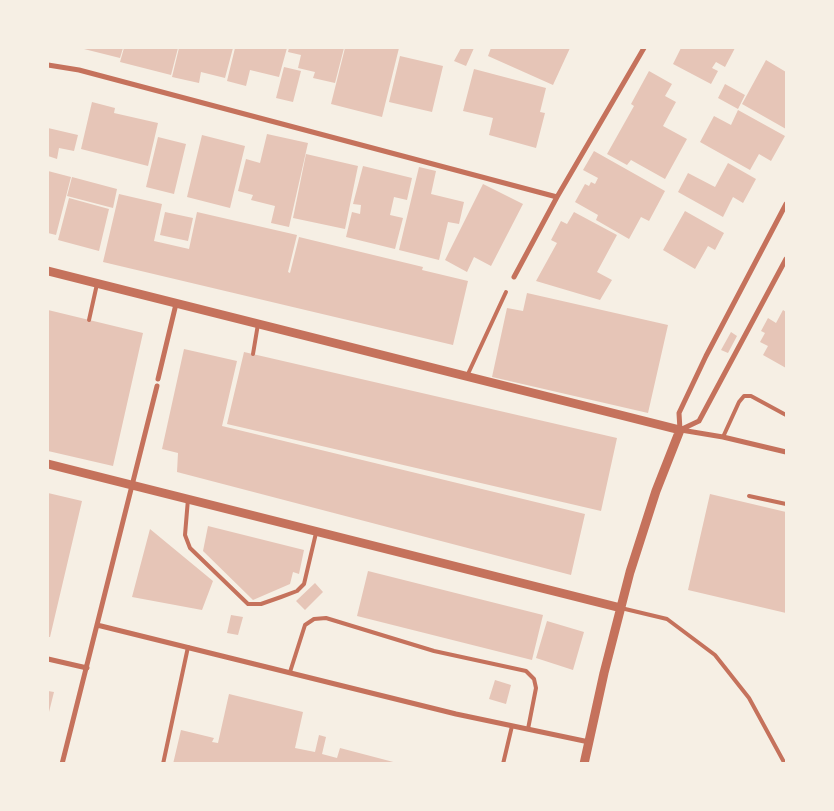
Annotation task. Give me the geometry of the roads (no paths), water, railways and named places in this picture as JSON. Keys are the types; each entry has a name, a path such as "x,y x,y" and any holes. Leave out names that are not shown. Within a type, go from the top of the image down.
{"street":[{"path":"514,277 557,197 644,48"},
{"path":"48,65 79,70 557,197"},
{"path":"584,764 604,673 621,608 656,491 680,430 679,413 726,315 786,204"},
{"path":"680,430 699,421 786,259"},
{"path":"48,272 680,430 723,437 786,452"},
{"path":"158,379 176,304"},
{"path":"62,764 156,386"},
{"path":"48,464 621,608"},
{"path":"97,625 512,726 590,742"},
{"path":"48,660 87,668"}],"lane":[{"path":"89,320 97,284"},
{"path":"466,377 506,292"},
{"path":"253,354 258,324"},
{"path":"723,437 739,402 744,396 751,396 786,415"},
{"path":"749,496 786,504"},
{"path":"188,499 185,535 190,548 248,604 261,604 281,597 297,590 304,584 316,531"},
{"path":"621,608 667,619 715,655 749,698 785,764"},
{"path":"290,672 305,625 314,619 326,618 442,653 526,671 534,679 536,688 528,729"},
{"path":"163,764 188,647"},
{"path":"503,764 512,726"}]}
